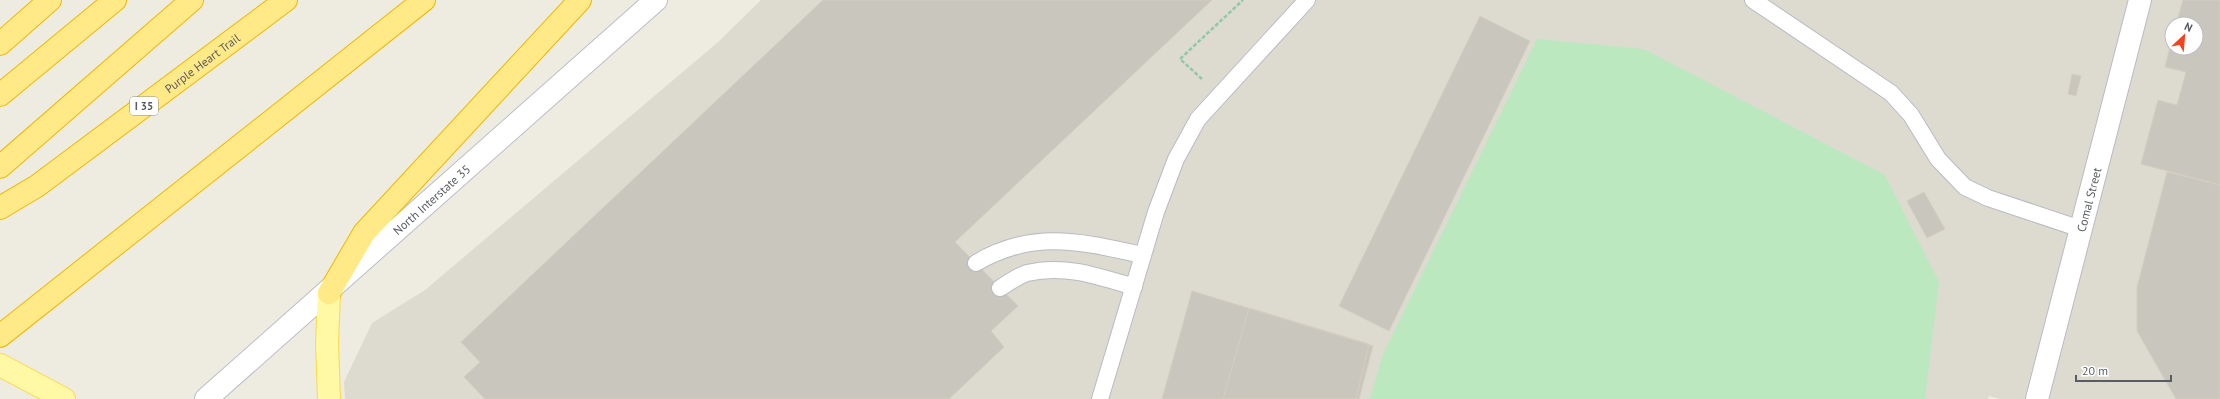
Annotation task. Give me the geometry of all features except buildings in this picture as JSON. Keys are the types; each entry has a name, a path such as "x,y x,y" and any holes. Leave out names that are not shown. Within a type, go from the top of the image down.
{"highway":[{"path":"0,44 50,0"},
{"path":"0,95 115,0"},
{"path":"0,167 192,0"},
{"name":"Purple Heart Trail","path":"0,208 37,186 286,0"},
{"path":"0,336 424,0"},
{"path":"328,293 364,234 580,0"}],"main road":[{"name":"North Interstate 35","path":"206,399 328,293 656,0"},
{"name":"Comal Street","path":"2037,399 2140,0"},
{"path":"328,293 329,399"},
{"path":"0,365 64,399"}],"lane":[{"path":"1100,399 1134,287 1142,255 1176,159 1198,119 1307,0"},
{"path":"1753,0 1891,93 1911,115 1938,159 1965,188 1988,198 2081,229"},
{"path":"976,264 988,256 1014,246 1046,240 1083,242 1142,255"},
{"path":"1000,288 1026,273 1064,270 1087,273 1134,287"}],"path":[{"path":"1203,80 1180,59 1243,0"}],"shaded area":[{"path":"761,0 2220,0 2220,399 2000,399 1989,396 1988,399 345,399 344,382 372,323 425,290 717,43"}],"green space":[{"path":"1537,39 1644,49 1885,175 1939,282 1925,399 1370,399 1383,354"}]}
